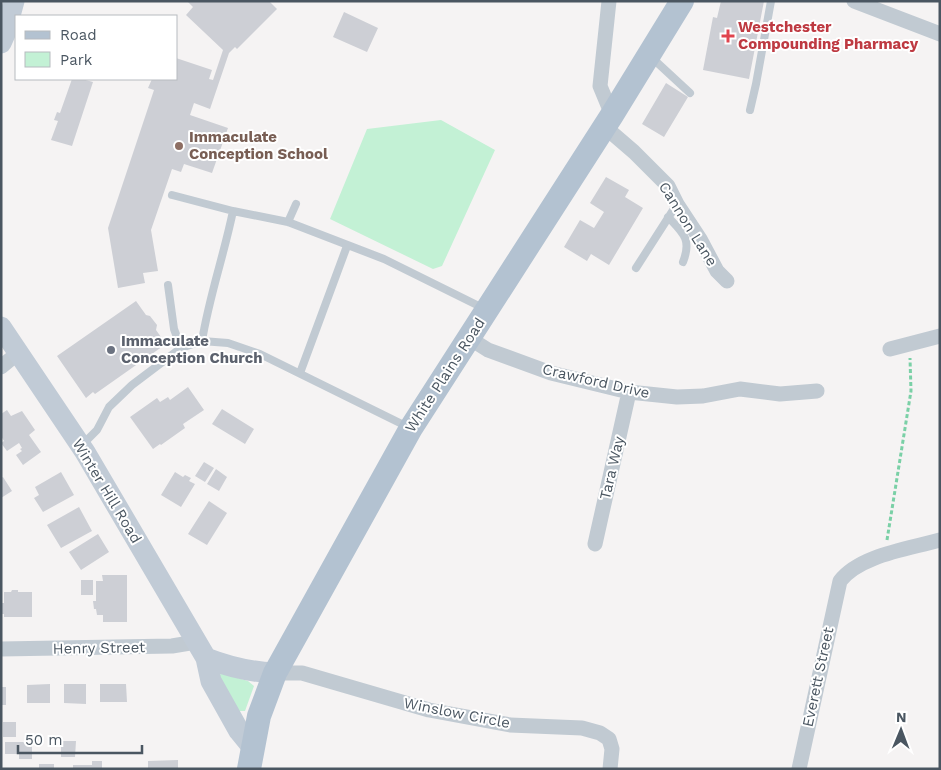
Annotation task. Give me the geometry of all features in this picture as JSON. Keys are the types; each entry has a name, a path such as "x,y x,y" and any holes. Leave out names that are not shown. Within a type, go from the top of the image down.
{"main road":[{"path":"1,43 14,1"},
{"name":"White Plains Road","path":"250,758 259,716 275,673 411,428 609,121 682,1"},
{"name":"Winter Hill Road","path":"1,327 81,446 201,650 211,681 239,731 250,758"},
{"path":"201,650 224,665 253,672 275,673"}],"street":[{"path":"609,1 600,86 609,121"},
{"path":"854,1 940,34"},
{"name":"Cannon Lane","path":"609,121 634,152 668,186 717,271 727,282"},
{"path":"890,349 940,336"},
{"name":"Crawford Drive","path":"469,338 488,350 551,373 629,392 677,398 703,396 740,389 780,394 818,391"},
{"path":"1,367 18,354"},
{"name":"Tara Way","path":"595,544 629,392"},
{"path":"884,555 940,540"},
{"name":"Everett Street","path":"799,769 838,586 846,572 856,565 884,555"},
{"name":"Henry Street","path":"1,649 172,646 201,650"},
{"name":"Winslow Circle","path":"275,673 302,673 429,710 510,725 582,728 600,733 610,739 612,749 610,769"}],"lane":[{"path":"750,110 771,1"},
{"path":"649,55 690,93"},
{"path":"172,195 232,211 288,222 384,259 487,310"},
{"path":"288,222 296,204"},
{"path":"636,268 677,204"},
{"path":"202,341 232,211"},
{"path":"668,217 686,236 687,252 684,262"},
{"path":"300,373 347,246"},
{"path":"168,285 174,329 181,348"},
{"path":"81,446 97,430 109,406 132,385 181,348 202,341 228,343 260,354 411,428"}],"path":[{"path":"884,555 911,391 909,344"}],"green space":[{"path":"441,120 495,150 442,266 433,269 330,219 367,129"},
{"path":"221,673 248,681 254,686 245,711 237,711 218,679"}],"building":[{"name":"Immaculate Conception School","path":"187,1 269,1 277,9 237,49 235,47 229,53 210,109 194,103 190,115 228,128 212,173 184,164 181,172 172,169 151,230 158,271 143,273 145,283 118,288 108,228 154,90 148,88 152,80 178,80 178,59 212,70 209,79 213,80 223,50 186,15 193,7"},
{"path":"721,1 764,1 749,79 703,70 713,17 717,18"},
{"path":"344,12 378,28 367,52 333,37"},
{"path":"72,80 93,82 72,146 51,140 58,121 54,120 57,112 60,113"},
{"path":"666,83 688,97 664,137 642,124"},
{"path":"606,177 629,190 625,197 643,208 609,265 591,254 587,261 564,247 580,220 594,228 604,212 590,203"},
{"name":"Immaculate Conception Church","path":"136,301 146,315 150,316 157,325 156,330 166,344 95,394 93,392 86,398 57,356"},
{"path":"188,387 204,410 183,424 185,428 153,449 130,417 157,398 160,402 168,397 170,400"},
{"path":"222,409 254,429 245,444 212,424"},
{"path":"7,410 11,416 22,411 35,430 29,435 41,452 23,465 16,455 22,451 19,443 7,451 1,443 4,441 1,436 1,414"},
{"path":"204,462 214,468 205,482 195,476"},
{"path":"216,469 227,477 219,491 207,484"},
{"path":"61,472 74,495 43,512 34,498 39,495 35,487"},
{"path":"175,472 183,477 185,475 191,478 189,481 195,484 181,507 161,495"},
{"path":"3,477 12,491 1,498 1,478"},
{"path":"209,501 227,513 207,545 188,534"},
{"path":"79,507 92,531 61,548 47,525"},
{"path":"98,534 109,552 81,570 69,552"},
{"path":"102,575 127,575 127,622 103,622 103,615 97,615 93,601 96,601 96,581 103,581"},
{"path":"81,580 93,580 93,595 81,595"},
{"path":"12,590 32,592 32,617 4,617 4,614 1,614 4,592 11,592"},
{"path":"50,684 50,703 27,703 27,685"},
{"path":"64,684 86,684 86,704 64,703"},
{"path":"100,684 126,684 127,702 100,702"},
{"path":"1,687 6,687 6,705 1,705"},
{"path":"3,722 16,722 16,737 3,737"},
{"path":"61,741 76,741 75,757 61,757"},
{"path":"5,742 32,742 32,759 19,759 19,754 5,754"},
{"path":"178,760 178,769 148,769 148,761"},
{"path":"92,761 102,761 102,769 73,769 73,765 92,765"},
{"path":"39,764 54,764 54,769 39,769"}],"place":[{"name":"Westchester Compounding Pharmacy","path":"728,36"},
{"name":"Immaculate Conception School","path":"179,146"},
{"name":"Immaculate Conception Church","path":"111,350"}]}
